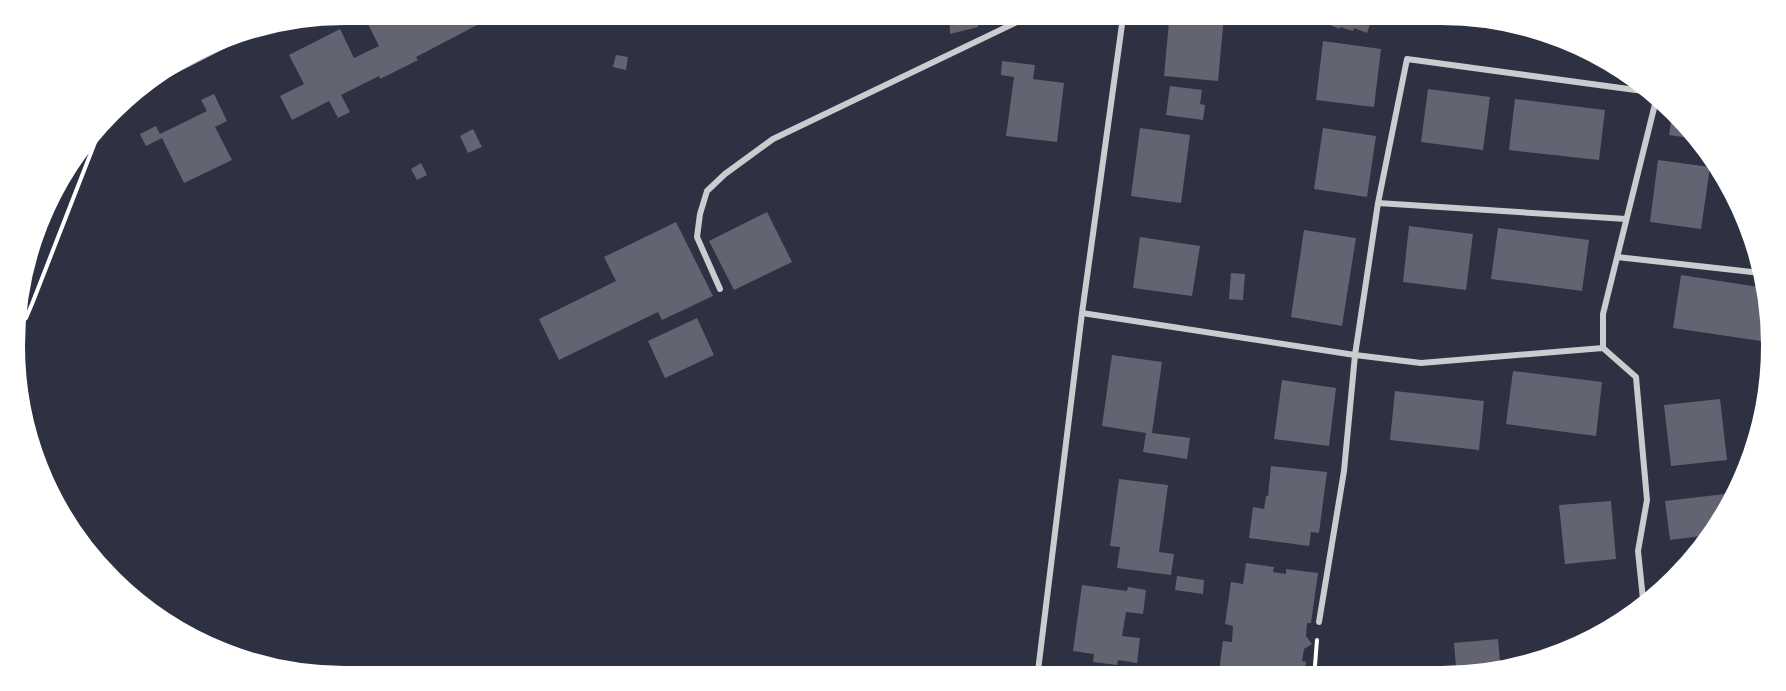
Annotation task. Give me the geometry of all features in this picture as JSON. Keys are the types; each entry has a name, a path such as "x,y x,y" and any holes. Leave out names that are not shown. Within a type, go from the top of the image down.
{"street":[{"path":"720,289 697,237 700,214 707,191 725,174 773,139 1019,21"},
{"path":"1038,670 1082,313 1122,21"},
{"path":"168,74 230,42"},
{"path":"1319,622 1344,471 1355,355 1378,203 1407,59 1640,90"},
{"path":"1603,348 1603,314 1655,103"},
{"path":"1378,203 1626,219"},
{"path":"1617,257 1757,273"},
{"path":"1082,313 1421,363 1603,348 1636,377 1647,500 1638,551 1643,599"}],"path":[{"path":"22,320 29,311 97,138"},
{"path":"1315,670 1319,622"}],"building":[{"path":"366,21 485,21 416,57 418,60 341,95 350,112 338,118 329,101 292,120 280,96 304,84 289,55 340,29 354,58 379,46"},
{"path":"949,21 978,21 978,27 950,34"},
{"path":"1169,21 1224,21 1218,81 1164,76"},
{"path":"1328,21 1371,21 1367,33 1354,28 1353,31 1340,27 1340,29 1327,24"},
{"path":"1323,41 1381,49 1374,107 1316,100"},
{"path":"616,55 628,57 626,70 613,67"},
{"path":"1002,61 1035,65 1033,79 1064,83 1057,142 1006,136 1014,77 1001,75"},
{"path":"1170,86 1202,90 1200,104 1205,105 1203,120 1166,115"},
{"path":"1428,89 1490,97 1483,150 1421,142"},
{"path":"214,94 227,121 215,127 232,160 184,183 162,138 146,146 140,134 156,126 160,134 207,111 201,100"},
{"path":"1515,99 1605,110 1599,160 1509,150"},
{"path":"1672,118 1689,138 1669,135"},
{"path":"1140,128 1190,135 1181,203 1131,196"},
{"path":"1323,128 1376,136 1367,197 1314,189"},
{"path":"473,129 482,147 468,153 460,136"},
{"path":"1658,160 1710,167 1701,229 1650,222"},
{"path":"421,163 427,175 417,180 411,169"},
{"path":"767,212 792,262 734,290 709,241"},
{"path":"676,222 713,296 662,320 658,312 559,360 539,319 616,281 604,257"},
{"path":"1409,226 1473,234 1466,290 1403,282"},
{"path":"1498,228 1589,240 1582,291 1491,279"},
{"path":"1304,230 1356,238 1342,326 1291,317"},
{"path":"1140,237 1200,246 1192,296 1133,288"},
{"path":"1231,273 1245,274 1243,300 1229,299"},
{"path":"1681,275 1760,287 1764,323 1761,341 1673,328"},
{"path":"697,318 714,355 665,378 648,341"},
{"path":"1112,355 1162,362 1152,433 1190,438 1187,459 1143,452 1146,433 1102,426"},
{"path":"1513,371 1602,382 1596,436 1506,424"},
{"path":"1282,380 1336,388 1329,446 1274,439"},
{"path":"1395,391 1484,401 1479,450 1390,440"},
{"path":"1720,399 1727,460 1671,466 1664,405"},
{"path":"1271,466 1327,472 1319,533 1311,532 1309,546 1249,538 1253,507 1264,509 1266,496 1268,496"},
{"path":"1119,479 1168,485 1159,552 1174,554 1171,575 1117,568 1120,547 1110,546"},
{"path":"1725,494 1726,501 1703,536 1670,540 1665,501"},
{"path":"1611,501 1616,559 1565,564 1559,505"},
{"path":"1246,563 1274,567 1273,572 1286,574 1286,569 1318,573 1311,623 1307,623 1306,636 1312,644 1304,649 1302,661 1306,662 1305,670 1219,670 1223,641 1232,642 1233,626 1225,624 1231,582 1243,584"},
{"path":"1177,576 1204,580 1203,594 1175,590"},
{"path":"1082,585 1127,591 1128,587 1146,590 1143,614 1126,612 1122,636 1140,638 1137,663 1118,660 1117,665 1093,662 1094,654 1073,651"},
{"path":"1498,639 1500,665 1456,669 1454,643"}]}
